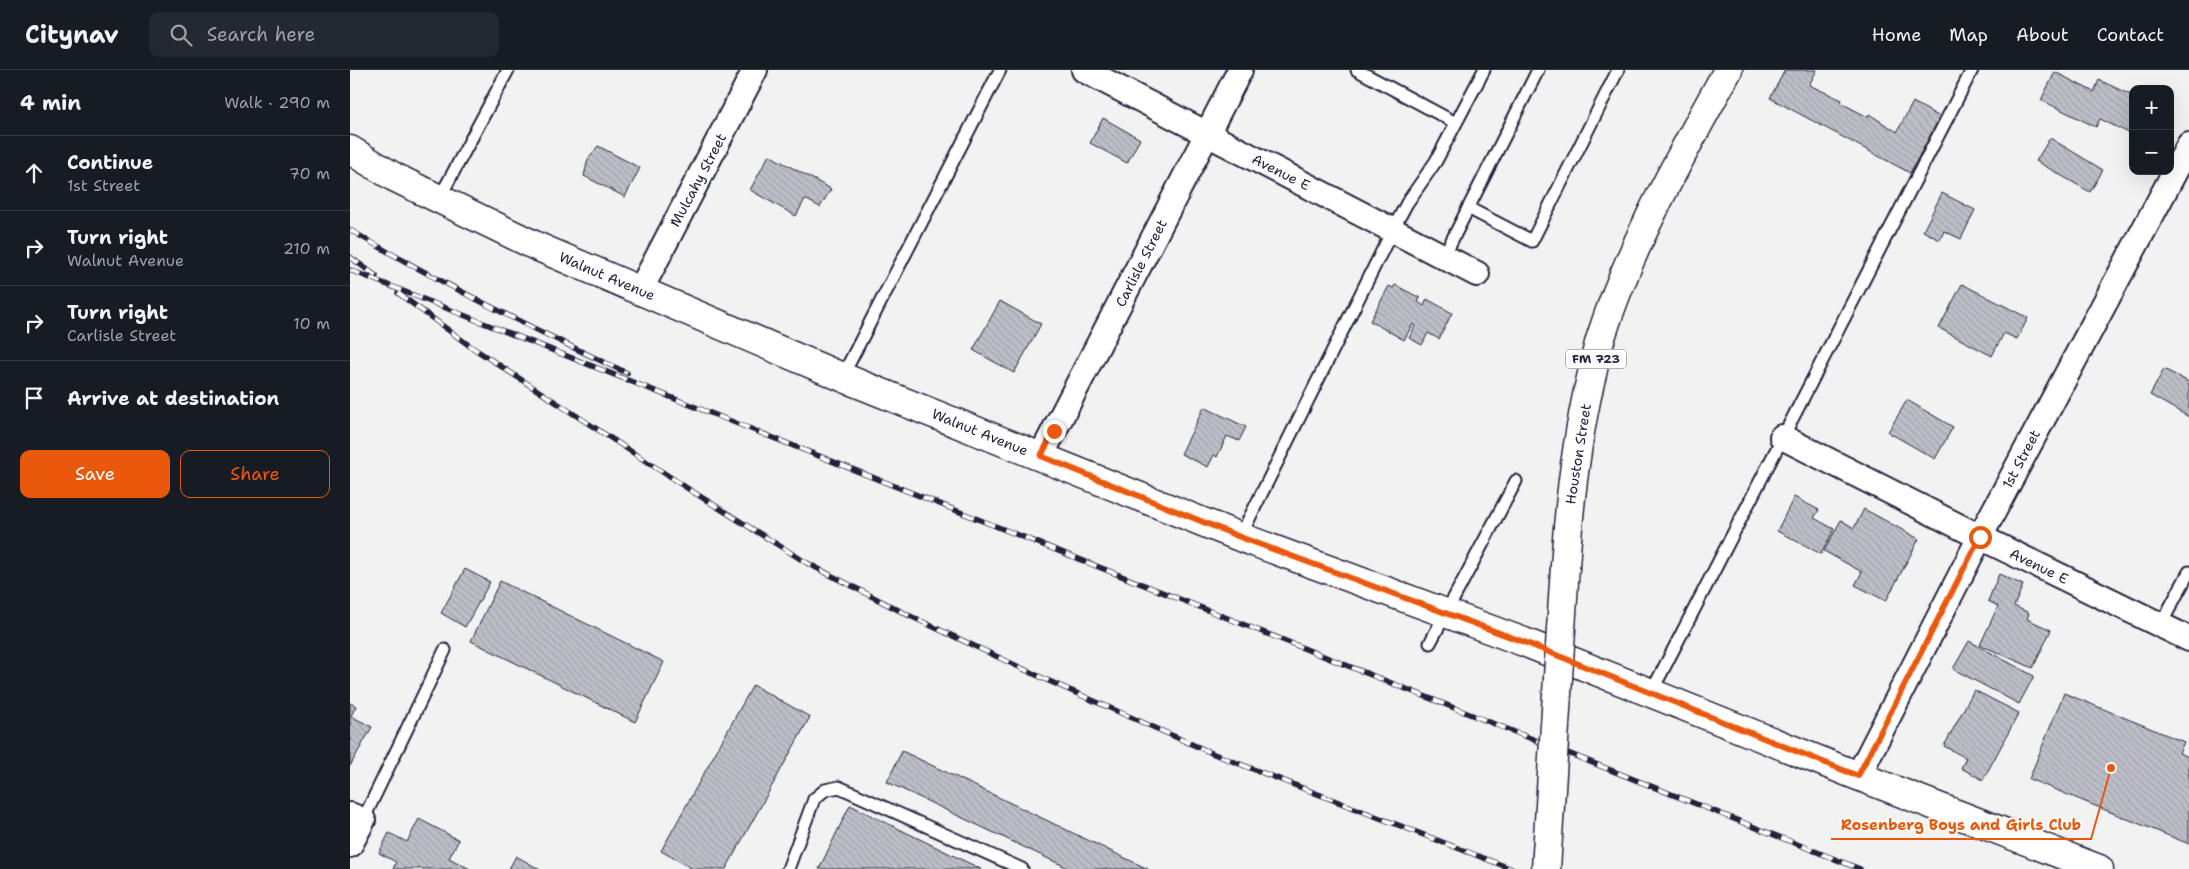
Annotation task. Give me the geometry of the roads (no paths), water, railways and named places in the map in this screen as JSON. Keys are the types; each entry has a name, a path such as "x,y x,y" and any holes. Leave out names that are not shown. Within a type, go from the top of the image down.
{"street":[{"name":"Mulcahy Street","path":"640,291 756,70"},
{"name":"Avenue E","path":"1084,70 1477,274"},
{"name":"Carlisle Street","path":"1041,456 1240,70"},
{"name":"Houston Street","path":"1546,869 1565,566 1573,474 1582,416 1601,338 1624,276 1649,219 1728,70"},
{"name":"1st Street","path":"1858,776 1980,537 2189,145"},
{"name":"Walnut Avenue","path":"350,150 394,177 536,246 842,376 1240,537 1445,613 2099,869"},
{"name":"Avenue E","path":"1782,437 1980,537 2189,639"},
{"path":"350,845 357,818"}],"lane":[{"path":"438,199 508,70"},
{"path":"842,376 1000,70"},
{"path":"1358,70 1456,123"},
{"path":"1240,537 1393,229 1436,161 1484,70"},
{"path":"1444,256 1538,70"},
{"path":"1468,208 1532,241 1618,70"},
{"path":"1651,693 1972,70"},
{"path":"1430,642 1516,481"},
{"path":"2160,626 2189,572"},
{"path":"357,818 445,650"},
{"path":"788,869 814,799 826,790 839,787 1022,869"}],"railway":[{"path":"350,230 418,269 487,305 627,373"},
{"path":"350,257 376,276"},
{"path":"350,270 1860,869"},
{"path":"398,293 470,346 690,490 807,563 908,615 1049,681 1214,754 1512,869"}],"place":[{"name":"Rosenberg Boys and Girls Club","path":"2111,768"}]}
